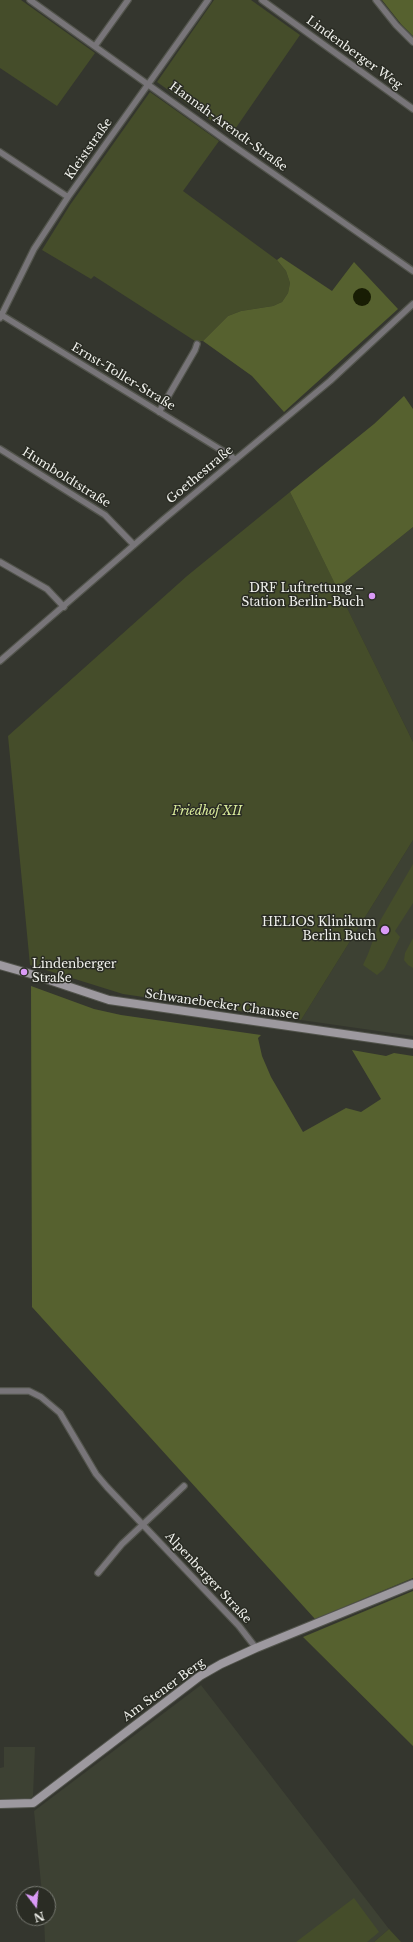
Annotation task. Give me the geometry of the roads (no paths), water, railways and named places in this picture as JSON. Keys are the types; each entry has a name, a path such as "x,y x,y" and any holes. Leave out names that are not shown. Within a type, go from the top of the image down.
{"street":[{"name":"Hannah-Arendt-Straße","path":"30,0 149,83 231,144 413,270"},
{"path":"95,46 128,0"},
{"name":"Kleiststraße","path":"0,316 34,249 68,197 208,0"},
{"name":"Lindenberger Weg","path":"262,0 413,110"},
{"path":"376,0 396,25 413,42"},
{"path":"0,152 68,197"},
{"name":"Goethestraße","path":"0,661 134,545 330,381 413,304"},
{"name":"Ernst-Toller-Straße","path":"0,316 231,456 235,460"},
{"path":"159,412 195,350 196,344"},
{"name":"Humboldtstraße","path":"0,449 105,515 134,545"},
{"path":"0,562 47,589 64,607"},
{"name":"Schwanebecker Chaussee","path":"0,965 109,1000 413,1044"},
{"name":"Alpenberger Straße","path":"0,1391 29,1391 41,1397 60,1413 96,1474 142,1525 239,1626 256,1648"},
{"path":"98,1574 111,1556 184,1486"},
{"name":"Am Stener Berg","path":"0,1804 33,1803 202,1675 256,1648 413,1584"}],"place":[{"name":"DRF Luftrettung – Station Berlin-Buch","path":"372,596"},
{"name":"HELIOS Klinikum Berlin Buch","path":"385,930"},
{"name":"Lindenberger Straße","path":"24,972"}],"park label":[{"name":"Friedhof XII","path":"207,812"}]}
